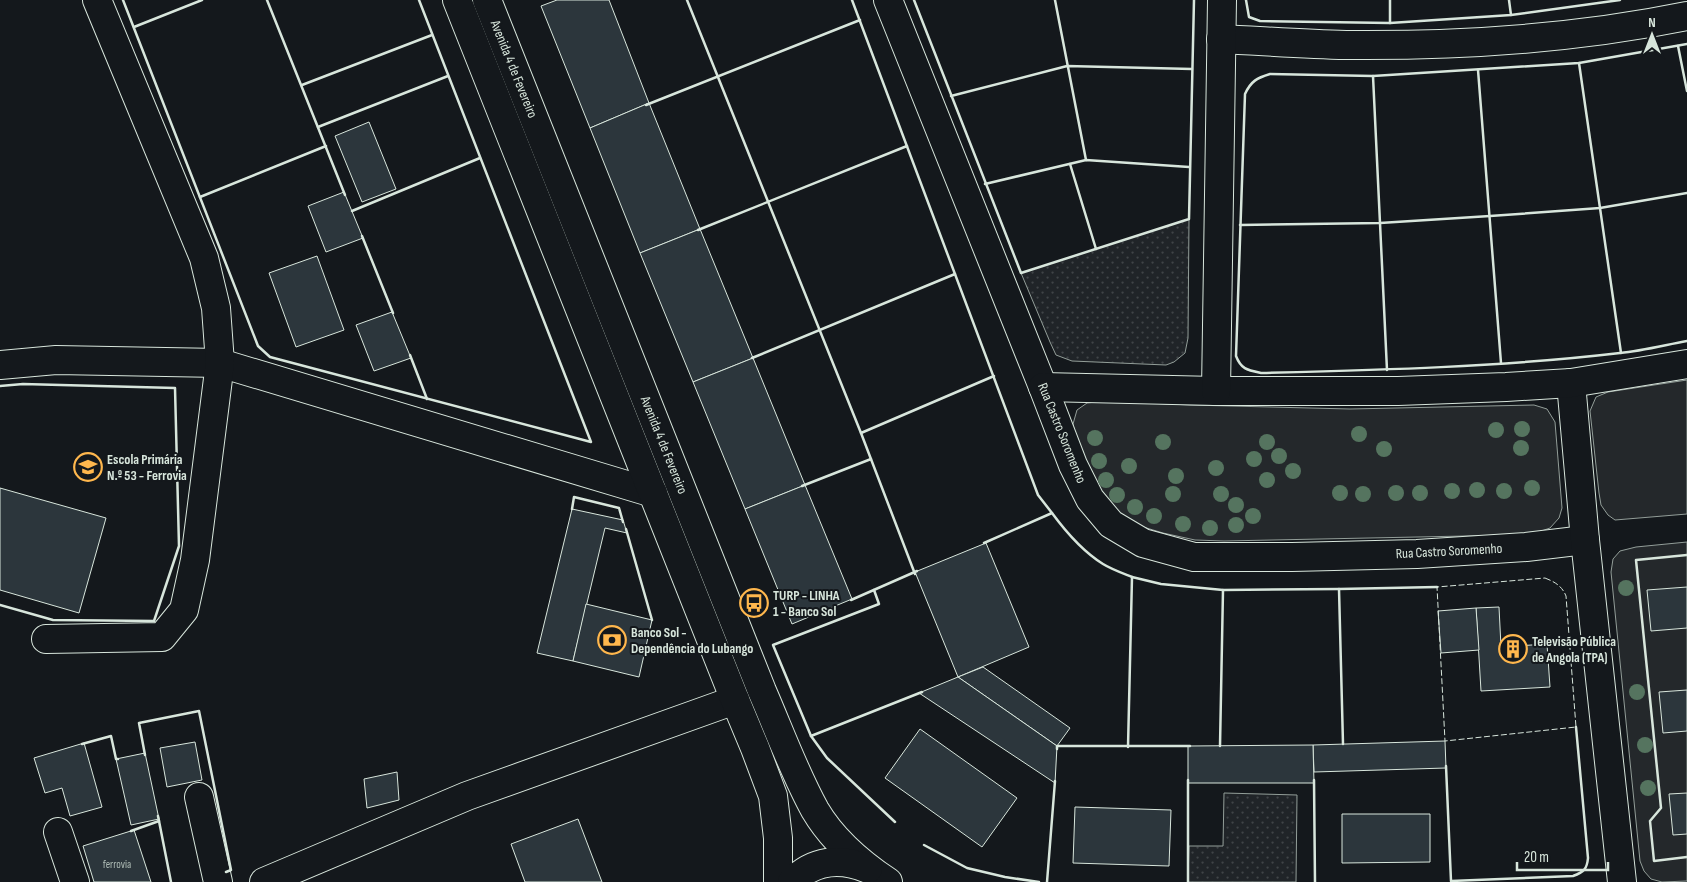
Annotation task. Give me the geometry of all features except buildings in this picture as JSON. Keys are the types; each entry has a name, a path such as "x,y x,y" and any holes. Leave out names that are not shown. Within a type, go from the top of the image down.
{"street":[{"path":"46,639 162,637 184,610 194,560 220,363 216,308 204,258 97,0"},
{"name":"Avenida 4 de Fevereiro","path":"457,0 773,796 778,838 778,882"},
{"name":"Avenida 4 de Fevereiro","path":"487,0 762,691 803,785 816,811 832,832 881,878"},
{"name":"Rua Castro Soromenho","path":"888,0 1073,465 1090,499 1111,524 1143,543 1194,556 1292,557 1418,554 1526,547 1585,540"},
{"path":"1216,391 1222,0"},
{"path":"1221,39 1346,45 1474,43 1573,34 1687,16"},
{"path":"0,365 56,360 220,363 653,493"},
{"path":"1043,387 1216,391 1398,391 1571,383 1687,364"},
{"path":"1571,383 1585,540 1622,882"},
{"path":"264,882 310,873 467,796 735,700"},
{"path":"200,798 218,882"},
{"path":"58,832 75,882"},
{"path":"792,882 799,874 812,866 842,861 858,865 881,878"}],"shaded area":[{"path":"1189,219 1188,338 1185,353 1174,362 1166,365 1072,361 1056,355 1021,273"},
{"path":"1687,380 1687,514 1615,520 1608,515 1601,505 1599,493 1590,411 1596,397 1608,392"},
{"path":"1106,401 1350,409 1534,405 1547,409 1555,422 1562,508 1559,518 1550,528 1533,534 1224,541 1195,540 1163,533 1140,526 1119,514 1102,497 1077,443 1073,424 1077,410 1087,403"},
{"path":"1687,542 1687,881 1662,882 1651,879 1644,871 1640,861 1611,572 1613,559 1620,551 1636,547"},
{"path":"1224,793 1297,795 1296,882 1188,882 1189,846 1223,846"}],"fence":[{"path":"1545,578 1558,585 1566,596 1576,727 1445,741 1437,587 1545,578"}],"wall":[{"path":"123,0 258,346 270,357 591,442 419,0"},
{"path":"134,27 202,0"},
{"path":"267,0 345,195"},
{"path":"687,0 861,433 915,574"},
{"path":"852,0 1038,495 1052,513 984,543"},
{"path":"914,0 1021,273 1189,219 1194,0"},
{"path":"1055,0 1086,160"},
{"path":"1246,0 1249,17 1260,21 1390,23 1511,15 1620,0"},
{"path":"1390,0 1390,23"},
{"path":"1509,0 1511,15"},
{"path":"646,105 860,20"},
{"path":"302,85 432,35"},
{"path":"1687,44 1579,63 1373,76 1270,74 1255,81 1245,94 1236,356 1240,364 1245,368 1261,373 1351,371 1531,362 1637,351 1687,341"},
{"path":"1678,46 1687,91"},
{"path":"1579,63 1621,353"},
{"path":"951,96 1067,66 1192,69"},
{"path":"1478,70 1501,363"},
{"path":"318,127 448,76"},
{"path":"1373,76 1387,370"},
{"path":"200,197 326,146"},
{"path":"698,230 907,146"},
{"path":"352,211 480,158"},
{"path":"985,184 1086,160 1189,167"},
{"path":"1070,164 1096,249"},
{"path":"1240,225 1380,223 1490,216 1600,208 1687,193"},
{"path":"362,236 393,313"},
{"path":"752,358 955,274"},
{"path":"410,355 427,399"},
{"path":"861,433 994,376"},
{"path":"0,386 23,384 175,388 179,546 154,621 53,620 0,605"},
{"path":"802,486 871,459"},
{"path":"572,509 574,497 619,508 623,522"},
{"path":"1052,513 1081,547 1095,559 1132,577"},
{"path":"626,529 652,620"},
{"path":"1687,555 1636,560 1661,808 1650,821 1654,861 1687,857"},
{"path":"851,600 917,571"},
{"path":"1128,747 1132,577 1161,584 1223,590"},
{"path":"1343,744 1339,589 1437,587"},
{"path":"1220,746 1223,590 1339,589"},
{"path":"811,736 773,645 879,604 874,590"},
{"path":"895,822 827,758 811,736 922,692"},
{"path":"145,755 139,723 199,711 231,870 226,872"},
{"path":"1446,766 1451,881 1573,876 1584,870 1588,858 1576,727"},
{"path":"82,744 111,736 116,759 118,759"},
{"path":"1057,749 1057,746 1190,746"},
{"path":"1188,780 1188,882"},
{"path":"1314,780 1315,882"},
{"path":"1047,882 1055,781"},
{"path":"158,816 171,882"},
{"path":"131,831 159,821"},
{"path":"924,845 967,868 1005,877 1039,882"}],"place":[{"name":"Escola Primária N.º 53 - Ferrovia","path":"88,467"},
{"name":"TURP - LINHA 1 - Banco Sol","path":"754,603"},
{"name":"Banco Sol - Dependência do Lubango","path":"612,640"},
{"name":"Televisão Pública de Angola (TPA)","path":"1513,649"}]}
